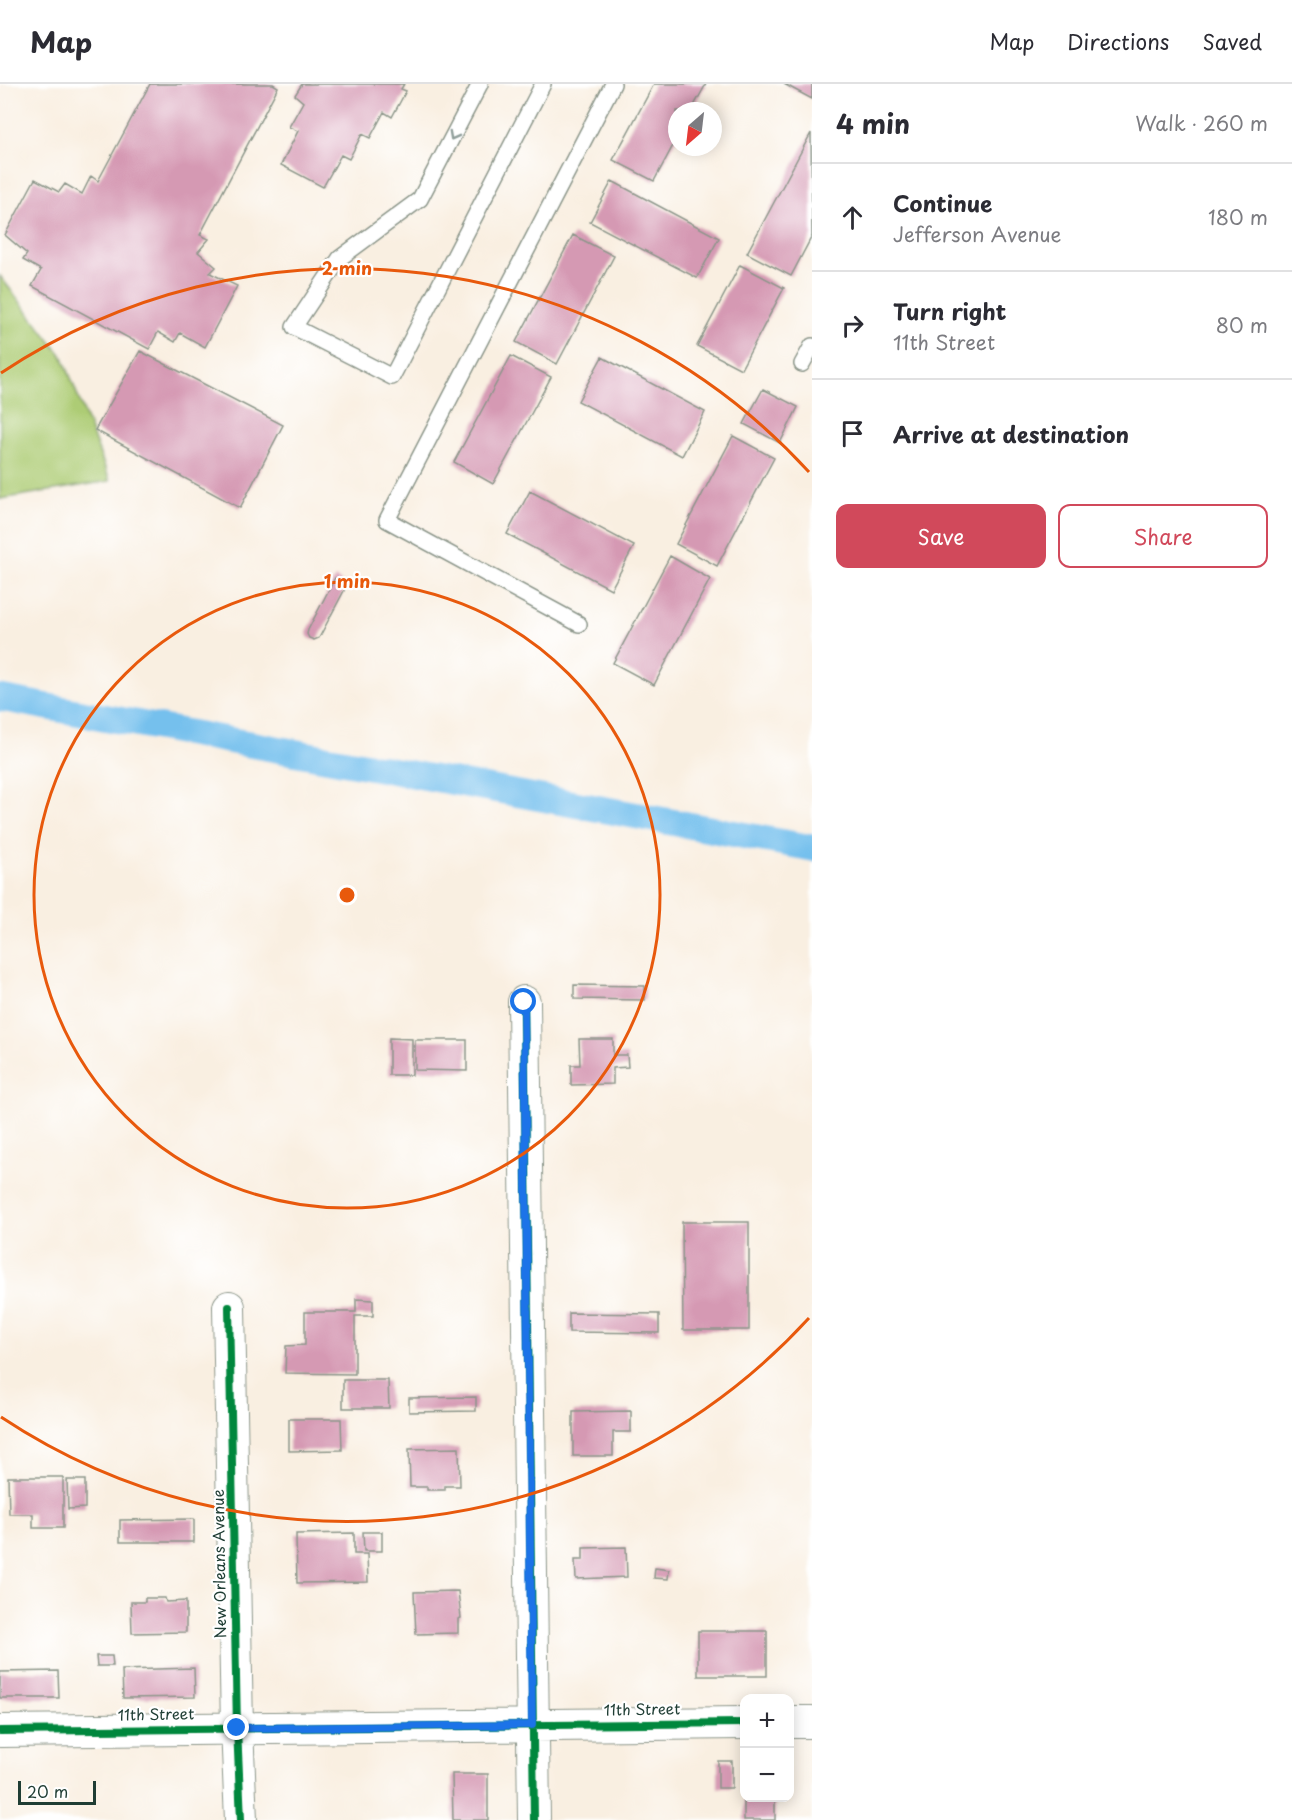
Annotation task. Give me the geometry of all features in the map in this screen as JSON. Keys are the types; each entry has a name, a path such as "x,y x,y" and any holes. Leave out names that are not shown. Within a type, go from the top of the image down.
{"street":[{"path":"524,1002 534,1820"},
{"name":"New Orleans Avenue","path":"229,1307 237,1728 241,1820"},
{"path":"794,1722 812,1722"},
{"name":"11th Street","path":"0,1731 740,1723"}],"lane":[{"path":"480,84 420,199 339,258 294,327 392,377 543,84"},
{"path":"579,624 387,520 613,84"},
{"path":"802,364 812,346"}],"green space":[{"path":"0,276 63,357 110,481 0,499"}],"building":[{"path":"150,84 273,84 278,87 200,235 209,239 198,252 216,267 210,273 237,286 205,347 180,333 175,342 158,332 149,349 32,286 41,270 23,260 27,254 5,235 35,179 59,192 65,184 82,194 91,176 98,181"},
{"path":"302,84 404,84 401,89 406,91 392,117 384,112 370,138 362,134 349,159 341,155 323,187 281,165 298,131 289,127 303,102 295,95"},
{"path":"654,84 706,84 696,102 668,102 668,155 654,181 613,160"},
{"path":"784,84 812,84 812,99"},
{"path":"811,133 812,236 791,276 747,253"},
{"path":"612,181 719,238 697,278 590,222"},
{"path":"573,235 614,256 557,364 516,342"},
{"path":"740,265 784,288 741,369 697,346"},
{"path":"140,351 283,425 240,508 95,430"},
{"path":"511,356 551,377 493,484 454,462"},
{"path":"602,357 705,412 682,456 578,401"},
{"path":"763,389 798,407 780,443 744,424"},
{"path":"733,436 774,458 717,566 676,544"},
{"path":"530,491 634,546 611,589 507,534"},
{"path":"670,556 710,579 654,685 613,663"},
{"path":"335,578 347,585 319,638 314,640 309,638 308,630"},
{"path":"574,985 645,986 645,1000 574,999"},
{"path":"389,1038 412,1039 412,1075 389,1075"},
{"path":"579,1039 613,1039 613,1055 627,1055 628,1067 613,1068 613,1084 571,1085 571,1065 580,1065"},
{"path":"415,1040 467,1040 467,1071 415,1070"},
{"path":"682,1222 749,1222 749,1330 683,1330"},
{"path":"356,1299 373,1300 373,1316 355,1316 355,1374 285,1373 286,1346 305,1345 305,1312 356,1312"},
{"path":"569,1313 659,1314 659,1333 569,1332"},
{"path":"343,1380 388,1380 389,1408 343,1408"},
{"path":"476,1397 476,1411 409,1412 409,1398"},
{"path":"631,1411 631,1432 613,1432 613,1456 573,1456 573,1412"},
{"path":"289,1419 341,1419 342,1450 289,1451"},
{"path":"459,1448 460,1486 445,1486 445,1490 410,1487 409,1449"},
{"path":"8,1477 63,1477 63,1528 33,1528 33,1514 9,1514"},
{"path":"67,1480 85,1480 85,1508 68,1509"},
{"path":"194,1519 194,1542 120,1542 120,1520"},
{"path":"363,1532 382,1532 382,1551 364,1551"},
{"path":"354,1533 354,1554 367,1554 368,1582 297,1583 296,1534"},
{"path":"626,1547 627,1577 576,1579 575,1560 583,1560 583,1548"},
{"path":"655,1568 669,1570 668,1579 654,1578"},
{"path":"458,1591 461,1618 458,1619 458,1633 416,1634 414,1592"},
{"path":"145,1598 165,1598 166,1602 186,1601 186,1632 132,1633 131,1602 145,1602"},
{"path":"698,1631 767,1631 767,1676 698,1676"},
{"path":"96,1656 112,1656 113,1666 97,1666"},
{"path":"194,1668 195,1697 123,1698 122,1670"},
{"path":"58,1671 59,1698 0,1698 0,1672"},
{"path":"718,1761 732,1761 732,1788 718,1788"},
{"path":"452,1774 488,1774 488,1820 453,1820"},
{"path":"744,1802 775,1802 775,1820 744,1820"}],"waterway":[{"path":"0,698 812,848"}],"cycle path":[{"path":"524,1002 534,1820"},
{"path":"229,1307 237,1728 241,1820"},
{"path":"0,1731 740,1723"}],"route":[{"path":"237,1728 532,1725 524,1002"}]}
